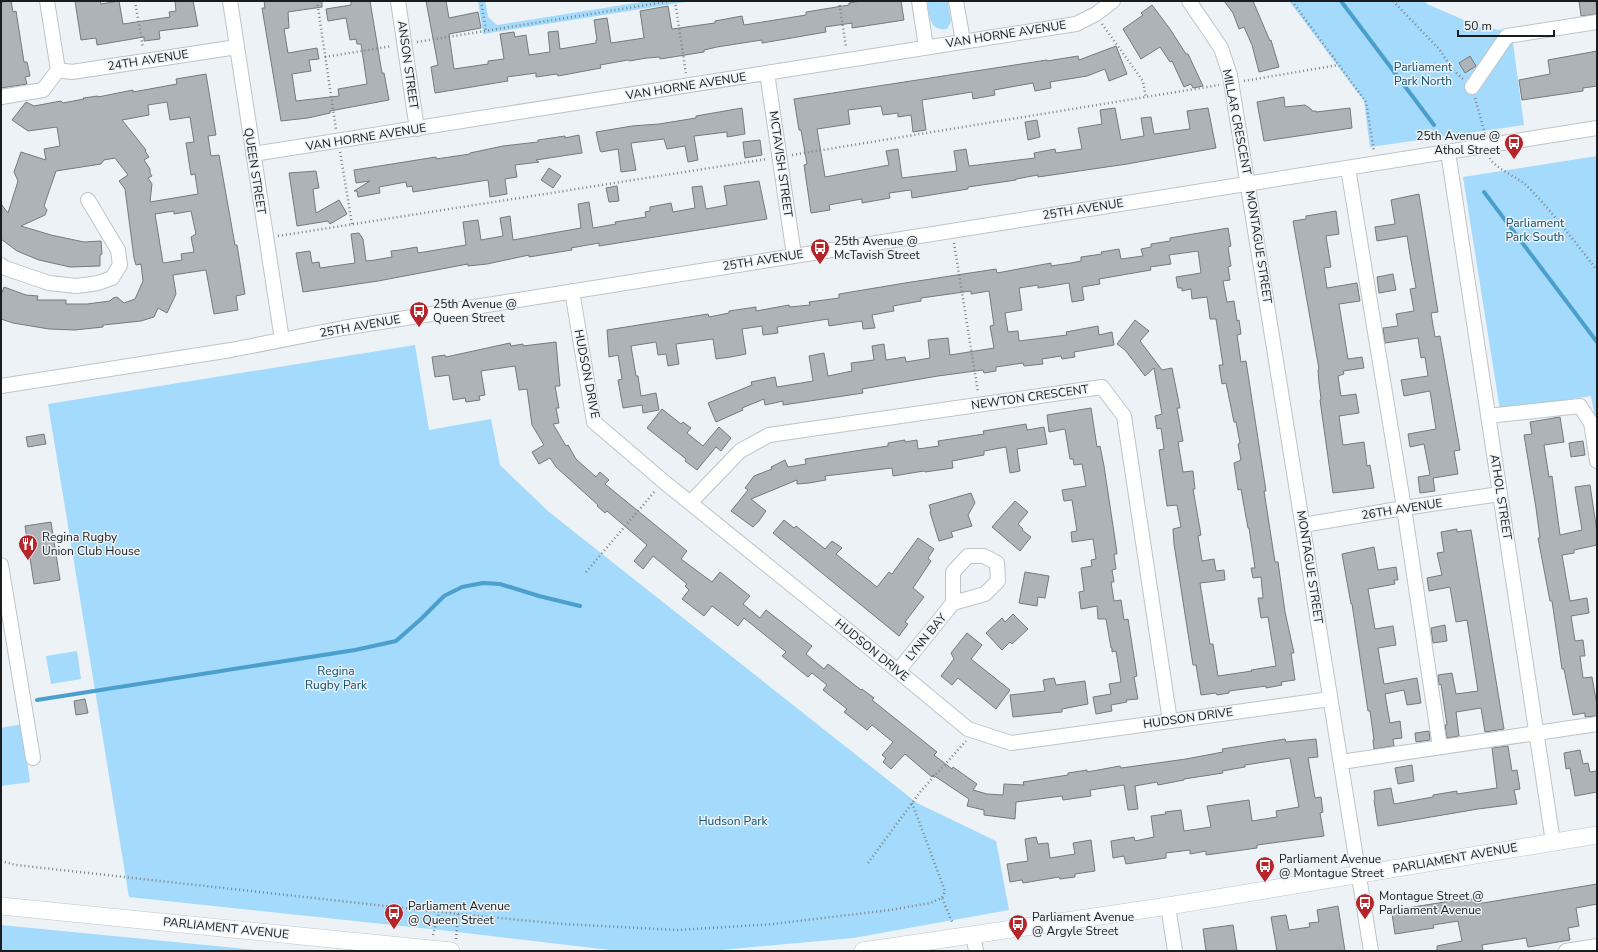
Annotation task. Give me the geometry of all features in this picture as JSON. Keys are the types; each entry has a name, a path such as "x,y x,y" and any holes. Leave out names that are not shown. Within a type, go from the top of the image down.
{"main road":[{"name":"PARLIAMENT AVENUE","path":"863,951 1168,906 1597,835"},
{"name":"PARLIAMENT AVENUE","path":"1,906 442,950"}],"street":[{"path":"1,97 43,90 58,70 47,1"},
{"name":"QUEEN STREET","path":"230,1 282,340"},
{"name":"ANSON STREET","path":"398,1 417,129"},
{"path":"919,1 926,47"},
{"path":"956,1 963,41"},
{"name":"VAN HORNE AVENUE","path":"253,154 1076,24 1096,14 1114,1"},
{"name":"MILLAR CRESCENT","path":"1189,1 1221,48 1232,83 1248,183"},
{"path":"1472,87 1506,36 1597,22"},
{"name":"24TH AVENUE","path":"58,70 72,72 237,47"},
{"name":"MCTAVISH STREET","path":"768,73 794,255"},
{"name":"25TH AVENUE","path":"1,386 231,350 343,328 794,255 1597,128"},
{"name":"ATHOL STREET","path":"1448,152 1553,842"},
{"path":"1348,168 1404,508 1440,747"},
{"name":"MONTAGUE STREET","path":"1248,183 1371,951"},
{"path":"2,268 49,283 77,286 98,283 112,278 120,265 118,250 88,200"},
{"name":"HUDSON DRIVE","path":"572,291 594,422 663,482 968,729 1011,743 1330,699"},
{"name":"NEWTON CRESCENT","path":"690,503 740,451 769,435 1102,387 1124,416 1170,721"},
{"path":"1488,416 1580,406 1591,423 1597,461"},
{"name":"26TH AVENUE","path":"1303,525 1500,494"},
{"path":"1,565 33,758"},
{"name":"LYNN BAY","path":"898,671 953,603"},
{"path":"1341,762 1597,724"},
{"path":"1168,906 1175,951"},
{"path":"973,934 976,951"},
{"path":"1566,951 1597,946"}],"path":[{"path":"135,1 145,61"},
{"path":"317,1 352,224"},
{"path":"481,1 486,31 671,1"},
{"path":"675,1 688,86"},
{"path":"839,1 848,60"},
{"path":"1292,1 1366,102 1376,163"},
{"path":"1393,1 1439,49 1453,70 1472,87 1485,133"},
{"path":"1096,14 1143,81 1146,98"},
{"path":"266,237 779,157 1146,98 1338,65"},
{"path":"1490,160 1493,164 1525,184 1546,207 1597,270"},
{"path":"952,230 980,404"},
{"path":"586,572 663,482"},
{"path":"868,863 921,791 974,731"},
{"path":"1,861 24,866 438,912 563,924 678,930 773,924 890,910 930,903 942,898 945,891 912,803"},
{"path":"942,898 952,921"},
{"path":"438,912 442,950"},
{"path":"456,934 458,914"}],"green space":[{"path":"478,1 485,1 488,17 497,25 648,1 692,1 483,34"},
{"path":"927,1 948,1 951,22 947,29 937,28 933,25 929,16"},
{"name":"Parliament Park North","path":"1289,1 1425,1 1427,4 1480,27 1499,30 1511,28 1524,125 1370,147 1364,101"},
{"name":"Parliament Park South","path":"1597,156 1597,427 1591,396 1500,410 1463,177"},
{"name":"Regina Rugby Park","path":"415,345 429,430 491,419 500,465 549,512 917,803 996,841 1009,910 853,938 721,950 619,951 449,931 129,897 48,404"},
{"path":"77,651 81,679 51,684 46,656"},
{"path":"22,724 30,782 1,786 1,728"},
{"path":"1,925 265,951 1,951"}],"building":[{"path":"11,1 13,12 16,11 24,62 27,62 30,76 25,77 27,84 1,88 1,2"},
{"path":"75,1 100,1 101,4 119,1 123,24 170,17 169,12 176,11 175,1 193,1 198,26 159,31 160,39 144,41 144,37 97,45 96,38 81,40"},
{"path":"264,1 322,1 322,7 288,12 289,28 284,29 288,53 317,48 319,59 309,60 311,71 292,74 296,101 339,96 338,89 367,84 361,44 357,44 356,39 350,40 346,18 328,21 326,9 351,5 351,1 370,1 382,73 384,73 389,100 330,111 330,113 308,118 281,121 262,8 265,8"},
{"path":"426,1 446,1 449,18 478,12 481,28 449,34 454,69 488,64 488,61 504,59 500,34 514,32 515,37 526,35 529,55 550,52 548,32 558,31 560,49 596,43 597,40 594,20 607,18 611,43 644,38 640,11 668,6 672,29 715,23 715,21 742,16 744,25 806,15 806,12 849,5 849,3 861,1 901,1 904,20 852,28 852,23 825,27 826,32 774,41 762,43 762,40 717,47 704,50 704,52 660,59 660,57 628,60 600,65 601,68 558,76 557,74 536,77 536,73 507,77 508,81 435,93 431,67 438,65"},
{"path":"1224,1 1253,1 1270,41 1271,40 1279,67 1259,72 1252,45 1244,27 1239,29 1233,13"},
{"path":"1579,1 1596,1 1597,14 1581,16"},
{"path":"1152,5 1186,54 1188,54 1203,86 1193,88 1191,84 1184,87 1172,61 1170,62 1160,47 1141,59 1123,29 1143,15 1141,13"},
{"path":"1116,46 1127,74 1109,81 1105,69 1087,76 1050,82 1051,88 1035,91 1033,83 994,90 995,95 973,99 972,92 922,100 926,130 913,132 911,115 898,117 898,113 883,115 881,106 848,110 850,124 817,129 825,177 889,165 886,151 898,149 902,178 957,171 954,151 966,149 969,166 1035,158 1034,153 1055,149 1056,153 1082,149 1078,128 1102,124 1100,110 1115,108 1121,140 1144,136 1141,118 1151,117 1154,134 1190,129 1187,111 1208,108 1216,148 1127,164 1038,177 1038,175 1016,180 968,187 968,189 912,198 911,190 889,193 890,198 862,203 862,199 829,205 830,210 811,213 804,165 807,164 794,99 1047,60 1078,56 1079,60"},
{"path":"1597,51 1597,86 1583,88 1583,91 1522,100 1519,80 1550,74 1548,60"},
{"path":"1470,56 1476,66 1465,73 1459,63"},
{"path":"206,74 216,135 208,136 211,156 219,155 245,294 236,296 238,310 214,314 206,270 173,275 176,294 167,313 158,308 154,317 141,321 75,330 49,329 13,323 1,319 1,295 4,287 26,295 38,296 37,300 66,300 66,304 87,304 110,301 117,297 124,303 135,299 143,281 141,264 136,265 134,258 125,189 119,181 128,175 115,158 104,160 101,164 56,171 44,206 47,210 45,215 21,226 51,235 84,242 101,241 102,254 100,255 100,266 70,267 39,260 17,251 1,239 1,204 8,213 18,181 14,172 21,152 46,160 44,149 60,146 57,127 28,131 12,120 26,102 34,106 61,101 63,103 84,99 83,98 98,97 133,90 133,92 177,84 176,79","holes":["167,102 170,120 190,117 194,142 186,143 191,175 195,174 198,194 150,202 152,184 148,178 152,176 150,169 144,160 149,157 145,151 146,150 122,120 149,115 148,105","174,211 174,214 191,211 196,234 191,237 194,252 181,254 182,260 163,263 155,214"]},
{"path":"1284,97 1285,107 1305,105 1312,111 1316,112 1350,108 1352,128 1264,141 1257,102"},
{"path":"742,108 745,134 727,137 727,132 694,136 698,160 688,162 685,146 667,149 664,139 631,143 636,170 621,172 618,149 601,152 600,150 596,132 696,118 696,116"},
{"path":"1037,120 1040,137 1028,140 1025,122"},
{"path":"579,135 582,153 536,160 539,162 515,165 517,177 505,179 507,194 490,197 488,180 413,192 412,186 407,187 406,182 379,187 380,193 358,197 357,191 354,191 370,181 356,183 354,170 436,157 436,159 470,154 503,146"},
{"path":"760,140 762,155 745,158 743,142"},
{"path":"549,168 561,176 553,188 541,180"},
{"path":"316,171 319,188 313,189 316,213 339,200 347,214 330,224 328,221 297,226 289,173"},
{"path":"759,181 767,219 599,246 599,243 571,248 572,250 529,257 529,255 487,264 468,266 468,264 378,281 303,292 296,253 310,251 312,263 319,262 320,268 355,263 351,234 359,233 363,239 366,261 375,260 392,257 391,251 417,247 418,253 466,245 463,222 478,220 481,240 503,236 500,218 510,216 513,240 581,228 578,204 589,202 593,228 616,224 615,222 646,217 645,212 650,211 650,207 671,203 673,212 695,208 692,187 702,186 706,209 727,205 724,186"},
{"path":"617,186 619,201 609,202 606,188"},
{"path":"1419,194 1438,312 1431,313 1435,337 1440,336 1460,450 1454,451 1458,474 1433,478 1435,491 1420,493 1418,477 1430,475 1424,444 1410,447 1408,434 1436,429 1430,391 1404,396 1401,380 1428,376 1425,357 1421,358 1418,338 1385,343 1383,328 1398,326 1396,314 1414,311 1410,289 1416,288 1407,236 1377,241 1375,227 1395,224 1391,200"},
{"path":"1336,211 1339,234 1326,236 1331,267 1324,268 1327,288 1357,283 1360,301 1339,304 1348,359 1362,357 1364,368 1343,371 1344,374 1338,376 1341,396 1356,394 1359,413 1339,416 1343,445 1364,442 1367,466 1370,465 1374,488 1333,493 1320,400 1319,369 1293,221 1306,219 1306,216"},
{"path":"1228,228 1231,246 1228,247 1231,266 1228,267 1230,280 1223,281 1227,302 1234,301 1237,321 1239,320 1241,334 1237,335 1241,362 1246,361 1266,491 1264,491 1275,562 1278,562 1285,612 1294,653 1291,653 1295,680 1281,682 1282,685 1229,691 1229,693 1217,695 1216,693 1201,695 1196,665 1193,665 1174,544 1173,529 1181,527 1177,505 1167,506 1159,450 1164,449 1161,428 1157,429 1155,416 1162,414 1154,368 1145,376 1125,350 1117,344 1135,320 1149,331 1140,341 1162,370 1172,368 1180,408 1177,408 1183,441 1178,442 1183,472 1193,471 1195,489 1193,489 1201,535 1198,536 1202,561 1214,559 1216,571 1224,570 1225,580 1200,583 1210,644 1213,644 1218,676 1276,666 1268,617 1261,618 1258,598 1263,598 1261,577 1253,578 1251,568 1255,568 1249,528 1241,489 1238,490 1234,463 1241,460 1238,444 1240,443 1226,383 1222,384 1219,365 1223,365 1216,319 1210,319 1207,297 1192,299 1191,289 1182,291 1182,288 1178,288 1176,277 1201,273 1198,251 1169,255 1171,264 1150,267 1151,270 1099,279 1100,284 1082,287 1084,300 1072,302 1069,283 1038,288 1038,285 1019,288 1022,310 1005,313 1008,332 1018,331 1019,341 1067,335 1066,332 1098,326 1099,335 1112,332 1114,345 1074,352 1075,357 1062,359 1061,356 1042,359 1043,364 1024,366 1023,363 996,367 996,371 984,373 983,370 938,376 862,389 863,393 783,405 783,401 765,405 764,399 742,408 743,410 716,422 708,403 752,385 751,382 775,377 777,387 813,381 809,356 824,353 828,376 852,371 851,363 874,360 872,346 884,344 886,360 905,357 906,362 930,358 928,340 948,338 950,355 994,348 990,326 994,325 989,291 971,294 971,291 921,298 921,301 893,306 894,311 872,315 875,328 863,329 862,321 829,326 828,319 777,327 778,333 763,335 762,326 742,329 746,354 731,357 716,359 713,339 676,344 679,364 668,366 666,354 658,355 656,342 631,346 641,396 656,393 659,410 643,413 642,405 623,408 618,380 622,379 618,355 609,357 607,330 708,314 709,317 729,313 729,311 756,307 756,311 789,305 790,307 810,305 809,302 839,298 839,294 996,269 997,273 1051,263 1051,266 1071,263 1081,261 1081,257 1102,254 1101,252 1119,249 1121,259 1143,256 1141,249 1151,247 1151,244 1170,241 1170,238"},
{"path":"1393,274 1396,290 1379,293 1377,277"},
{"path":"556,342 560,386 555,386 559,408 556,408 559,423 553,424 566,446 568,445 576,459 596,477 600,472 609,480 605,484 687,551 681,559 712,582 720,572 750,596 743,604 760,618 766,610 812,646 806,654 824,669 828,664 861,690 862,689 874,698 872,700 937,752 934,755 952,769 953,767 977,784 973,790 987,794 1003,795 1004,784 1024,785 1023,782 1068,775 1068,773 1087,770 1087,772 1120,766 1121,768 1186,759 1223,752 1222,749 1285,739 1286,742 1316,739 1318,757 1308,758 1315,798 1321,797 1323,812 1320,813 1324,836 1257,845 1257,848 1206,855 1206,851 1190,854 1190,850 1166,853 1166,858 1126,864 1124,856 1113,858 1111,841 1134,837 1135,841 1154,837 1151,816 1166,814 1165,812 1181,810 1184,831 1211,827 1207,806 1249,800 1252,821 1277,817 1276,811 1299,807 1290,758 1245,765 1245,767 1222,771 1223,773 1158,785 1157,782 1135,786 1138,809 1128,810 1124,785 1090,790 1091,796 1063,800 1062,796 1016,802 1015,819 984,815 984,810 967,806 969,799 933,775 932,777 905,754 891,769 883,762 886,758 882,755 893,742 872,725 867,730 844,712 847,709 823,690 827,685 812,673 808,677 782,656 786,652 744,618 738,626 712,606 704,616 682,599 689,590 685,586 687,584 653,556 643,569 634,561 647,545 607,511 605,513 597,506 598,505 556,467 550,458 539,464 532,452 544,445 532,425 527,389 519,390 515,366 481,371 485,395 479,396 480,400 466,402 465,398 453,400 449,375 435,377 432,357 445,355 446,357 510,343 511,346 523,344 523,346"},
{"path":"1091,408 1097,447 1100,446 1104,466 1117,554 1114,554 1116,569 1112,570 1114,582 1111,582 1114,601 1121,600 1124,620 1128,619 1137,676 1134,677 1138,699 1126,700 1127,702 1111,705 1112,711 1096,714 1093,697 1111,694 1109,684 1121,682 1116,651 1112,652 1106,619 1098,619 1097,606 1081,609 1079,592 1084,591 1081,568 1092,566 1091,560 1096,559 1093,539 1072,542 1071,532 1077,531 1072,500 1064,501 1062,490 1086,486 1082,464 1074,465 1073,459 1070,459 1065,429 1049,432 1047,415"},
{"path":"662,409 681,424 683,422 691,428 687,433 703,446 719,427 731,438 721,451 716,447 697,470 685,461 686,459 647,428"},
{"path":"1560,417 1564,442 1544,445 1549,477 1552,476 1560,535 1582,530 1575,487 1590,485 1597,532 1597,545 1574,550 1574,553 1562,555 1570,601 1587,598 1589,613 1571,616 1575,641 1583,640 1585,656 1580,656 1583,678 1592,677 1597,705 1597,716 1585,717 1585,713 1573,715 1564,669 1562,669 1552,601 1550,601 1538,538 1540,538 1536,508 1524,435 1532,434 1530,422"},
{"path":"1026,424 1027,430 1044,427 1047,444 1017,449 1020,471 1010,473 1006,447 984,451 984,455 952,461 953,468 893,476 892,468 825,476 826,480 809,483 797,484 797,480 751,499 766,511 753,527 731,511 748,490 745,488 754,476 772,469 771,467 785,460 788,467 806,464 805,459 888,446 888,443 905,440 905,442 917,440 918,449 939,446 938,441 984,434 983,431"},
{"path":"44,434 46,444 28,447 26,437"},
{"path":"1583,441 1585,455 1571,457 1569,443"},
{"path":"971,493 975,503 968,515 972,526 951,532 953,537 939,541 929,505"},
{"path":"1015,501 1028,512 1018,524 1023,529 1022,530 1031,537 1020,551 992,527"},
{"path":"784,520 794,528 796,526 825,549 832,541 842,548 836,554 877,587 889,572 892,574 918,538 934,549 928,558 931,561 913,588 924,597 905,622 908,624 899,636 773,533"},
{"path":"51,522 60,580 34,584 25,526"},
{"path":"1457,529 1457,532 1471,530 1504,729 1485,732 1481,708 1456,712 1459,736 1447,738 1445,725 1447,725 1441,684 1439,685 1438,675 1452,673 1456,694 1478,691 1467,620 1456,622 1450,587 1429,591 1427,578 1442,575 1437,553 1444,552 1441,532"},
{"path":"1374,547 1378,570 1396,567 1398,580 1394,580 1395,584 1368,589 1375,629 1393,626 1396,645 1378,648 1384,684 1417,678 1421,703 1407,705 1404,690 1385,694 1390,723 1400,721 1402,738 1393,739 1394,746 1374,749 1370,711 1368,711 1352,604 1342,554"},
{"path":"1025,572 1049,576 1045,598 1038,597 1037,606 1019,603"},
{"path":"1013,614 1028,629 1012,644 1010,642 1002,650 986,633 1002,618 1005,622"},
{"path":"1445,625 1447,641 1433,643 1431,628"},
{"path":"967,633 982,645 971,659 1010,690 996,709 958,678 952,685 941,676 954,659 951,653"},
{"path":"1054,678 1056,685 1085,681 1088,704 1062,709 1062,712 1013,717 1010,695 1045,691 1043,680"},
{"path":"85,699 88,713 76,715 74,701"},
{"path":"1429,731 1430,740 1416,742 1415,733"},
{"path":"1508,746 1512,771 1517,770 1520,789 1514,790 1517,804 1378,826 1374,791 1391,788 1394,804 1457,791 1457,794 1497,788 1492,748"},
{"path":"1580,750 1583,764 1588,763 1590,772 1597,771 1597,792 1575,796 1570,768 1566,769 1564,753"},
{"path":"1412,765 1414,781 1398,784 1395,768"},
{"path":"1036,837 1038,844 1048,843 1050,858 1075,854 1073,843 1091,840 1095,871 1075,874 1075,877 1060,879 1059,877 1023,883 1022,880 1010,882 1007,864 1028,861 1025,839"},
{"path":"1597,884 1597,904 1576,908 1579,926 1568,928 1570,940 1528,947 1526,938 1482,945 1483,951 1437,951 1437,946 1462,941 1458,921 1433,925 1434,928 1395,934 1392,914 1400,913 1400,909 1464,899 1474,899 1475,904"},
{"path":"1338,906 1345,951 1277,951 1271,917 1286,915 1289,930 1310,927 1309,923 1319,922 1317,910"},
{"path":"1233,925 1237,951 1206,951 1203,929"}],"waterway":[{"path":"1341,1 1434,125"},
{"path":"1484,192 1597,342"},
{"path":"37,700 355,650 396,641 444,596 462,587 483,583 500,584 539,596 580,606"}],"place":[{"name":"25th Avenue @ Athol Street","path":"1514,160"},
{"name":"25th Avenue @ McTavish Street","path":"820,265"},
{"name":"25th Avenue @ Queen Street","path":"419,328"},
{"name":"Regina Rugby Union Club House","path":"28,561"},
{"name":"Parliament Avenue @ Montague Street","path":"1265,883"},
{"name":"Montague Street @ Parliament Avenue","path":"1365,920"},
{"name":"Parliament Avenue @ Queen Street","path":"394,930"},
{"name":"Parliament Avenue @ Argyle Street","path":"1018,941"}],"park label":[{"name":"Hudson Park","path":"733,821"}]}
